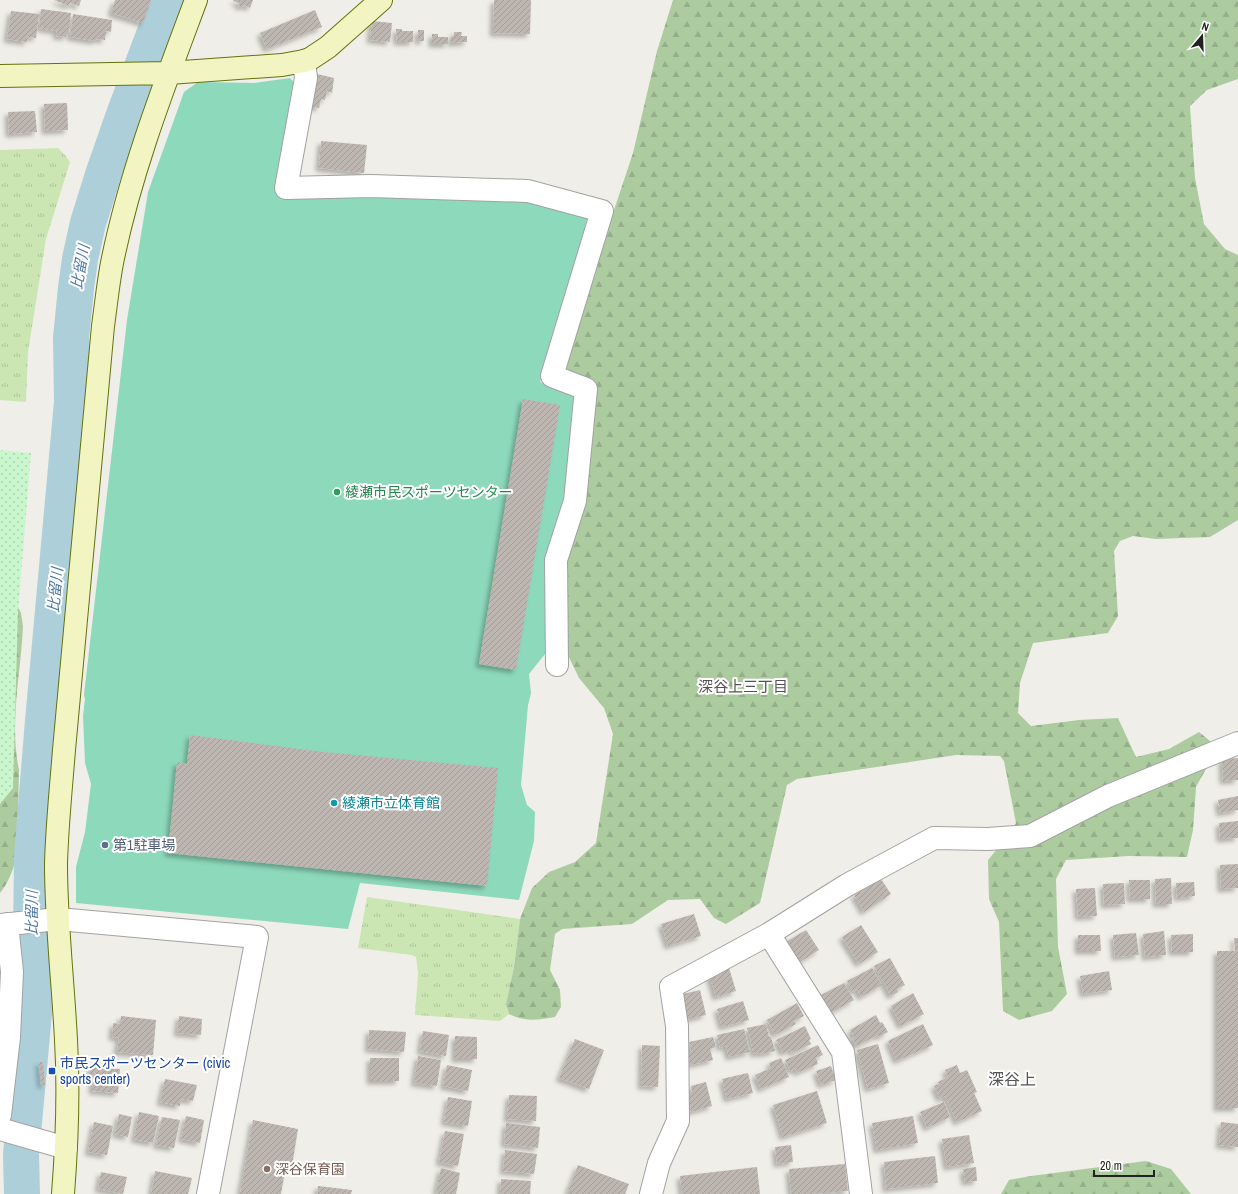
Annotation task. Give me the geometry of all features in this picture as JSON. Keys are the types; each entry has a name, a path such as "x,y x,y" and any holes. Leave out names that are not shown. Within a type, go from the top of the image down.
{"street":[{"path":"63,1194 66,1148 66,1040 49,920 56,864 59,804 106,298 118,240 133,180 163,73 196,0"},
{"path":"0,76 163,73 282,65 304,61 310,59 328,47 381,0"},
{"path":"304,61 306,78 286,188 371,186 528,191 602,211 552,376 586,389 576,501 556,560 557,665"},
{"path":"651,1194 659,1163 678,1121 676,1026 671,987 769,934 847,885 934,838 988,839 1030,836 1108,796 1238,743"},
{"path":"66,1148 32,1138 3,1125 12,972 8,924 49,920 258,937 208,1194"},
{"path":"769,934 844,1052 861,1194"}],"green space":[{"path":"673,0 1238,0 1238,79 1207,90 1190,106 1195,178 1204,224 1225,249 1238,255 1238,520 1210,537 1156,539 1133,536 1120,541 1114,551 1118,616 1108,633 1033,643 1020,683 1018,713 1031,726 1079,720 1118,718 1136,757 1169,749 1199,732 1210,741 1211,760 1196,787 1193,830 1187,857 1129,856 1066,860 1056,879 1058,947 1067,994 1052,1011 1019,1020 1003,1011 999,922 989,899 988,860 1016,823 1004,761 1000,756 956,755 797,779 787,785 760,903 726,924 714,918 700,899 668,900 632,924 562,929 555,934 550,970 560,990 561,1007 555,1017 526,1019 509,1014 506,1004 514,967 520,919 532,888 549,872 575,862 596,843 613,734 604,708 579,678 567,653 562,558 583,506 596,404 595,391 564,369 600,252 633,153 657,51"},
{"name":"綾瀬市民スポーツセンター","path":"290,78 299,87 277,194 280,198 386,191 526,199 585,213 590,225 540,382 574,393 582,405 549,649 529,674 531,693 528,705 521,785 527,805 535,812 534,841 519,900 360,883 348,929 76,903 76,867 85,832 91,784 85,763 83,716 84,695 127,320 148,192 184,92 198,82 254,83"},
{"path":"58,148 70,162 46,239 28,352 26,402 0,400 0,150"},
{"path":"0,450 31,453 18,612 13,788 0,804"},
{"path":"0,461 14,599 21,613 23,626 15,716 16,752 19,770 17,854 11,875 0,893"},
{"path":"367,897 520,919 514,967 506,1004 509,1014 500,1021 415,1015 418,973 416,957 412,955 358,948"},
{"path":"1146,1161 1171,1169 1191,1194 1001,1194 1009,1180"}],"building":[{"path":"54,0 81,0 79,6 70,3 69,6"},
{"path":"115,0 151,0 143,23 111,13"},
{"path":"253,0 250,8 244,5 243,7 238,6 239,3 233,1"},
{"path":"494,0 531,0 530,34 493,33"},
{"path":"41,9 71,13 69,33 67,33 66,37 56,36 57,31 39,28"},
{"path":"315,10 322,27 267,49 260,33"},
{"path":"11,11 39,14 36,38 28,37 27,42 7,39"},
{"path":"73,14 112,20 111,32 106,31 105,40 96,39 95,41 70,37"},
{"path":"372,21 392,23 390,42 370,40"},
{"path":"396,29 402,29 402,31 413,31 413,42 397,42"},
{"path":"418,30 424,30 424,41 418,41"},
{"path":"454,32 462,32 461,36 467,36 467,42 451,43 451,37 454,36"},
{"path":"432,34 438,34 438,37 448,37 448,44 432,44"},
{"path":"317,74 334,78 332,93 327,91 325,100 321,99 319,108 310,106"},
{"path":"67,103 68,130 45,131 44,104"},
{"path":"35,111 37,132 9,134 8,112"},
{"path":"321,141 367,145 364,173 319,168"},
{"path":"523,399 560,405 516,670 479,664"},
{"name":"綾瀬市立体育館","path":"190,735 323,752 498,768 487,886 168,853 177,762 187,764"},
{"path":"1238,758 1238,780 1223,781 1222,759"},
{"path":"1238,796 1238,810 1220,813 1218,800"},
{"path":"1238,821 1238,838 1220,839 1219,823"},
{"path":"1238,864 1238,888 1221,889 1220,865"},
{"path":"1171,878 1172,904 1156,904 1155,879"},
{"path":"881,879 891,894 864,912 854,895"},
{"path":"1129,880 1150,880 1150,899 1130,899"},
{"path":"1194,882 1195,896 1177,898 1176,883"},
{"path":"1124,883 1125,904 1104,905 1103,884"},
{"path":"1095,888 1097,916 1078,917 1076,889"},
{"path":"694,914 701,936 668,946 661,924"},
{"path":"861,925 878,952 859,964 842,937"},
{"path":"806,930 819,950 797,964 784,943"},
{"path":"1164,931 1166,955 1145,957 1143,934"},
{"path":"1136,933 1139,955 1115,957 1113,935"},
{"path":"1193,934 1193,952 1172,952 1171,935"},
{"path":"1078,935 1100,935 1101,951 1078,951"},
{"path":"1234,938 1238,938 1238,1108 1217,1108 1217,951 1235,951"},
{"path":"890,958 905,985 897,989 898,992 891,996 874,966"},
{"path":"729,968 736,991 716,997 709,974"},
{"path":"872,968 882,985 861,997 857,989 853,992 847,981"},
{"path":"1109,971 1112,990 1083,994 1080,976"},
{"path":"844,983 854,1000 829,1014 819,996"},
{"path":"700,990 706,1015 685,1020 679,995"},
{"path":"913,993 924,1014 901,1026 891,1006"},
{"path":"743,1001 749,1020 722,1027 717,1009"},
{"path":"797,1003 804,1016 794,1021 796,1024 775,1035 767,1020"},
{"path":"876,1015 880,1023 882,1022 888,1032 879,1037 878,1035 857,1046 852,1038 854,1037 850,1030"},
{"path":"121,1016 156,1020 153,1055 117,1052 119,1038 112,1037 113,1023 120,1024"},
{"path":"179,1016 202,1019 201,1035 177,1033"},
{"path":"766,1024 769,1037 771,1037 775,1051 754,1054 747,1028"},
{"path":"923,1024 933,1045 897,1061 888,1041"},
{"path":"805,1026 811,1039 809,1040 811,1044 792,1053 791,1049 783,1053 776,1040"},
{"path":"744,1029 750,1052 729,1057 726,1046 720,1048 717,1035"},
{"path":"369,1030 406,1032 404,1052 368,1049"},
{"path":"423,1031 449,1035 446,1056 420,1051"},
{"path":"455,1036 477,1037 477,1059 455,1059"},
{"path":"713,1037 716,1047 710,1049 713,1060 691,1065 687,1051 691,1050 689,1042"},
{"path":"575,1039 604,1050 589,1089 559,1078"},
{"path":"878,1044 889,1083 868,1089 857,1050"},
{"path":"642,1045 660,1046 658,1087 641,1086"},
{"path":"818,1045 823,1055 816,1058 818,1064 797,1073 796,1069 790,1071 785,1060"},
{"path":"418,1056 441,1060 437,1086 414,1083"},
{"path":"370,1058 399,1058 399,1081 370,1081"},
{"path":"781,1058 789,1077 761,1089 755,1075 771,1068 769,1063"},
{"path":"39,1062 43,1062 45,1085 41,1085"},
{"path":"447,1065 472,1070 468,1091 443,1086"},
{"path":"957,1065 960,1073 967,1070 977,1092 974,1093 982,1111 957,1122 945,1096 940,1099 934,1086 939,1084 938,1082 948,1077 945,1070"},
{"path":"831,1066 836,1080 821,1085 816,1071"},
{"path":"90,1067 120,1069 118,1093 92,1091 93,1076 90,1075"},
{"path":"748,1073 753,1093 727,1099 722,1079"},
{"path":"165,1079 197,1085 193,1101 181,1099 180,1106 160,1102"},
{"path":"706,1082 712,1106 691,1112 686,1093 692,1092 691,1086"},
{"path":"817,1091 827,1123 783,1137 773,1105"},
{"path":"509,1095 537,1096 536,1121 507,1119"},
{"path":"448,1097 472,1101 468,1126 444,1122"},
{"path":"944,1102 950,1117 927,1128 920,1112"},
{"path":"139,1112 159,1116 153,1143 134,1139"},
{"path":"119,1114 132,1117 128,1137 115,1134"},
{"path":"186,1116 204,1120 200,1143 181,1139"},
{"path":"913,1116 918,1143 877,1150 872,1123"},
{"path":"162,1117 180,1120 174,1148 156,1145"},
{"path":"253,1120 298,1129 292,1166 286,1165 281,1194 240,1194"},
{"path":"94,1122 113,1126 107,1155 88,1152"},
{"path":"1221,1122 1238,1124 1238,1147 1219,1145"},
{"path":"506,1123 540,1127 538,1148 504,1144"},
{"path":"445,1131 464,1134 458,1166 439,1162"},
{"path":"969,1135 974,1163 947,1167 942,1139"},
{"path":"791,1145 793,1162 777,1164 775,1147"},
{"path":"505,1150 537,1154 534,1174 503,1171"},
{"path":"935,1156 938,1183 886,1189 884,1162"},
{"path":"845,1164 848,1191 791,1194 789,1169"},
{"path":"578,1165 629,1184 625,1194 567,1194"},
{"path":"757,1167 760,1194 682,1194 680,1176"},
{"path":"976,1167 977,1181 965,1182 963,1169"},
{"path":"441,1168 460,1173 456,1194 436,1192"},
{"path":"155,1171 192,1178 188,1194 151,1194"},
{"path":"101,1172 127,1177 123,1194 98,1189"},
{"path":"501,1179 531,1181 530,1194 500,1194"},
{"path":"318,1186 352,1190 351,1194 317,1194"}],"waterway":[{"name":"比留川","path":"22,1194 21,1155 35,1002 31,940 32,856 72,402 71,338 76,288 80,259 88,223 104,172 167,0"}],"place":[{"name":"綾瀬市民スポーツセンター","path":"337,492"},
{"name":"綾瀬市立体育館","path":"334,803"},
{"name":"第1駐車場","path":"105,845"},
{"name":"市民スポーツセンター (civic sports center)","path":"52,1071"},
{"name":"深谷保育園","path":"267,1169"}],"district":[{"name":"深谷上三丁目","path":"743,686"},
{"name":"深谷上","path":"1012,1079"}]}
